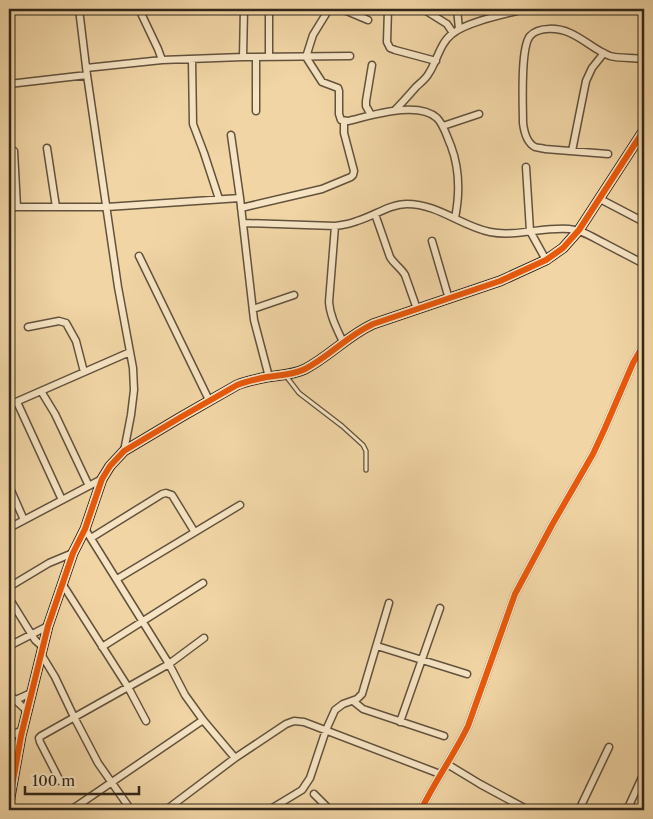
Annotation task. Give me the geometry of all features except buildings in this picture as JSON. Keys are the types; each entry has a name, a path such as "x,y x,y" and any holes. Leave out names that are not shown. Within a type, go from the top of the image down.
{"street":[{"path":"79,9 86,72 118,287 130,352 134,390 124,451"},
{"path":"139,9 162,60"},
{"path":"243,57 244,9"},
{"path":"268,57 269,9"},
{"path":"306,56 313,35 329,9"},
{"path":"342,9 368,20"},
{"path":"388,9 387,42 390,48 436,61"},
{"path":"423,9 456,31"},
{"path":"456,31 457,9"},
{"path":"395,110 426,78 446,39 456,31 470,24 525,9"},
{"path":"608,154 535,147 528,138 524,131 523,123 523,72 526,43 533,34 545,29 554,29 568,32 604,53 619,57 644,59"},
{"path":"572,151 586,81 592,68 604,53"},
{"path":"306,56 322,82 338,88 341,120 348,122 395,110 410,110 430,114 439,120 452,149 456,164 459,198 455,218"},
{"path":"9,84 162,60 350,56"},
{"path":"256,58 256,111"},
{"path":"192,60 193,124 219,199"},
{"path":"371,115 366,106 366,101 372,64"},
{"path":"443,126 479,114"},
{"path":"241,208 322,189 351,177 354,171 344,133 344,121"},
{"path":"9,803 22,730 48,626 73,553 85,529 102,479 110,466 124,451 237,385 305,369 360,330 373,324 500,281 546,260 563,248 579,230 643,133"},
{"path":"231,135 254,320 269,377"},
{"path":"47,148 56,206"},
{"path":"14,151 17,207"},
{"path":"526,167 530,231 546,260"},
{"path":"9,207 107,207 240,198"},
{"path":"600,199 644,222"},
{"path":"243,223 335,226 347,224 393,207 416,204 434,209 489,232 504,234 554,229 579,230 644,264"},
{"path":"375,214 392,262 405,275 417,309"},
{"path":"335,226 329,302 333,319 343,342"},
{"path":"432,241 449,299"},
{"path":"139,256 209,400"},
{"path":"253,309 294,296"},
{"path":"28,327 59,321 66,323 76,341 84,372"},
{"path":"421,810 468,726 515,594 593,454 633,364 644,344"},
{"path":"9,405 130,352"},
{"path":"41,391 55,414 89,486"},
{"path":"17,402 62,500"},
{"path":"9,528 102,479"},
{"path":"9,486 24,520"},
{"path":"91,538 166,493 172,495 194,531"},
{"path":"117,579 240,504"},
{"path":"85,529 170,664 185,695 235,758"},
{"path":"9,587 48,563 73,553"},
{"path":"102,647 203,583"},
{"path":"62,585 128,687 146,722"},
{"path":"9,598 42,651 98,763 131,810"},
{"path":"269,810 302,790 310,778 330,732 335,710 343,704 357,699 362,694 389,603"},
{"path":"400,722 440,608"},
{"path":"9,646 48,626"},
{"path":"60,782 40,742 39,738 44,733 170,664 204,638"},
{"path":"376,646 468,674"},
{"path":"11,702 31,693"},
{"path":"9,694 11,702 27,711"},
{"path":"353,701 363,709 444,736"},
{"path":"71,810 203,720"},
{"path":"166,810 235,758 286,724 294,721 304,722 440,774"},
{"path":"9,737 22,730"},
{"path":"578,810 609,747"},
{"path":"447,764 528,810"},
{"path":"627,810 644,773"},
{"path":"314,794 330,810"}],"lane":[{"path":"286,375 299,393 342,426 363,445 366,451 366,470"}],"cycle path":[{"path":"9,803 21,736 48,626 73,553 85,529 102,479 110,466 124,451 237,385 256,379 300,371 314,364 355,334 373,324 500,281 546,260 563,248 579,230 644,130"},
{"path":"421,810 468,726 515,594 593,454 633,363 644,344"}]}
